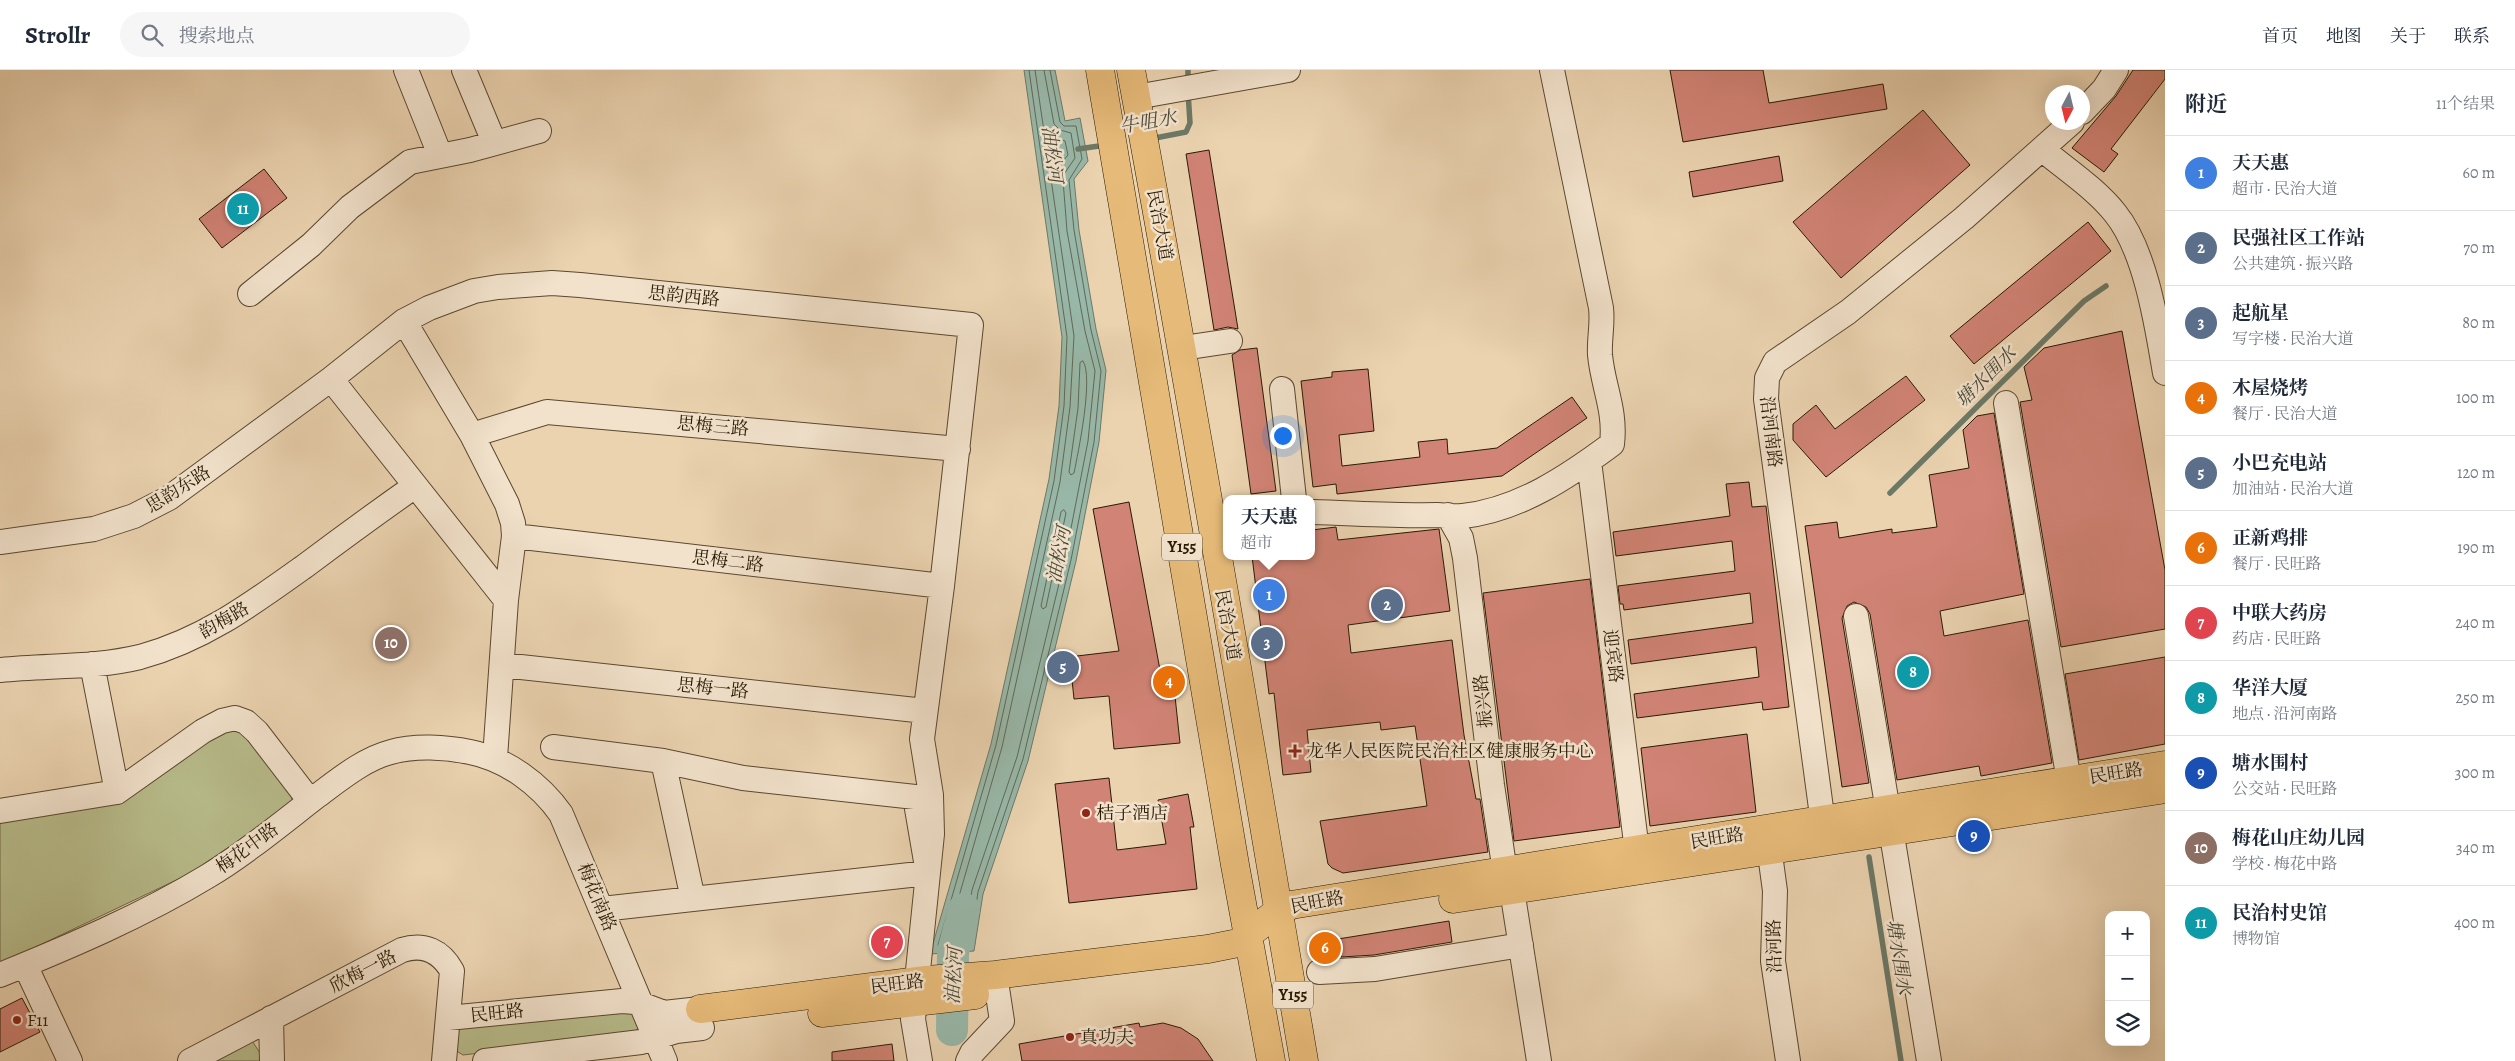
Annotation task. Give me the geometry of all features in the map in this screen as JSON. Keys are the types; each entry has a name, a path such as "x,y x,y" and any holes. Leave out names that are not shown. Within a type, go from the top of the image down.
{"main road":[{"name":"民治大道","path":"1100,70 1271,1061"},
{"name":"民治大道","path":"1131,70 1223,550"},
{"name":"民治大道","path":"1225,560 1304,1061"},
{"name":"民旺路","path":"701,1018 921,990 990,984 1238,943 1250,945 1281,920 1291,905 1509,881 1768,841 1890,820 2068,781 2165,765"},
{"name":"民旺路","path":"1890,820 2165,789"},
{"name":"民旺路","path":"1509,881 1637,850 1768,841"}],"street":[{"path":"406,70 440,155"},
{"path":"464,70 494,142"},
{"path":"1138,104 1174,90 1288,70"},
{"path":"1315,512 1392,516 1449,510 1463,516 1525,498 1558,482 1612,444 1613,413 1600,356 1603,322 1601,308 1552,70"},
{"path":"2090,104 2104,89 2116,70"},
{"name":"沿河南路","path":"1824,832 1766,399 1767,378 1775,362 1848,312 2043,150 2064,130"},
{"path":"250,294 311,245 350,207 410,162 470,150 539,131"},
{"path":"2043,150 2099,196 2116,214 2135,251 2147,282 2162,340 2165,373"},
{"name":"思韵西路","path":"331,379 404,322 449,299 474,291 523,284 552,283 971,325 958,449"},
{"path":"404,322 472,435 507,504 514,536 506,600 495,758"},
{"path":"1183,348 1230,341"},
{"path":"331,379 506,600"},
{"name":"思韵东路","path":"0,542 94,529 134,516 169,498 331,379"},
{"path":"1282,389 1294,495"},
{"path":"2006,403 2068,781"},
{"name":"思梅三路","path":"472,435 547,412 958,449"},
{"path":"920,1061 913,1025 921,990 932,834 931,795 922,739 958,449"},
{"name":"迎宾路","path":"1589,461 1637,850"},
{"name":"韵梅路","path":"0,670 92,664 138,657 177,645 214,628 255,602 415,486"},
{"name":"振兴路","path":"1449,510 1461,538 1465,558 1492,785 1539,1061"},
{"name":"思梅二路","path":"514,536 942,586"},
{"path":"1856,616 1929,1061"},
{"path":"92,664 117,792"},
{"name":"思梅一路","path":"502,665 925,711"},
{"path":"0,811 117,792 204,731 222,721 234,718 246,722 257,732 310,802"},
{"name":"梅花中路","path":"0,975 167,900 210,875 358,767 392,751 439,747 495,758"},
{"path":"553,747 663,761 743,778 915,797 928,873"},
{"name":"梅花南路","path":"495,758 515,769 557,808 644,1005 666,1061"},
{"path":"663,761 693,899"},
{"name":"沿河路","path":"1768,841 1775,891 1773,961 1788,1061"},
{"path":"602,909 928,873"},
{"path":"1319,972 1375,969 1520,945"},
{"name":"欣梅一路","path":"190,1061 402,950 416,947 432,950 440,955 452,971 444,1061"},
{"path":"25,965 70,1061"},
{"path":"968,1061 972,1053 1002,1021 990,984"},
{"name":"民旺路","path":"448,1018 622,1001 644,1005 664,1013 701,1018"},
{"path":"271,1018 272,1061"},
{"name":"民旺路","path":"485,1061 657,1038 701,1018"}],"green space":[{"path":"236,729 251,735 291,793 291,805 189,874 0,964 0,821 125,800 214,736"},
{"path":"631,1009 639,1027 634,1033 627,1036 463,1055 455,1050 456,1026"},
{"path":"251,1039 265,1061 207,1061"}],"water":[{"path":"1024,70 1055,70 1065,121 1080,118 1088,161 1074,179 1079,230 1096,329 1106,370 1099,442 1076,561 1028,761 983,894 974,951 930,954 991,744 1049,479 1059,406 1062,337"}],"building":[{"path":"1670,70 1763,70 1769,103 1883,84 1887,109 1683,142"},
{"path":"2133,70 2165,70 2165,79 2111,149 2118,154 2104,172 2072,148 2087,130 2090,130 2090,127 2116,96"},
{"path":"1923,110 1970,165 1841,278 1793,222"},
{"path":"1209,150 1238,329 1228,327 1214,330 1186,154"},
{"path":"1779,156 1783,181 1693,197 1689,172"},
{"path":"264,169 287,198 222,248 199,219"},
{"path":"2088,222 2111,251 1974,364 1950,336"},
{"path":"2122,331 2165,570 2165,629 2061,647 2020,402 2032,400 2024,367 2044,348"},
{"path":"1257,348 1276,491 1251,494 1232,355 1240,350"},
{"path":"1368,369 1374,431 1339,435 1342,466 1420,457 1418,442 1447,439 1448,454 1497,448 1572,397 1587,418 1502,476 1337,494 1336,484 1313,487 1301,381 1332,377 1332,372"},
{"path":"1906,376 1925,400 1826,477 1793,440 1793,424 1816,405 1835,429"},
{"path":"1994,413 2024,594 1940,611 1944,636 2028,620 2052,763 1981,776 1979,766 1897,780 1870,614 1866,607 1854,602 1847,606 1842,618 1869,783 1842,787 1805,526 1837,522 1839,538 1892,529 1892,533 1937,527 1929,475 1969,468 1963,430 1977,416"},
{"path":"1749,482 1752,507 1766,506 1789,707 1763,710 1762,702 1637,718 1634,694 1759,677 1756,647 1631,664 1628,640 1753,623 1750,593 1624,610 1623,604 1620,604 1618,586 1735,571 1732,541 1616,556 1613,532 1730,516 1726,484"},
{"path":"1129,502 1160,670 1172,668 1180,743 1114,749 1109,696 1074,699 1072,680 1077,656 1119,651 1093,509"},
{"path":"1336,527 1338,540 1439,529 1450,611 1348,625 1351,653 1452,640 1464,735 1476,799 1480,799 1488,852 1343,873 1328,864 1320,821 1427,806 1415,726 1381,730 1380,722 1307,730 1311,772 1283,775 1274,693 1269,694 1252,560 1315,560 1315,530"},
{"path":"1590,579 1620,827 1514,841 1483,593"},
{"path":"2165,657 2165,744 2079,760 2065,674"},
{"path":"1747,734 1756,812 1650,826 1641,748"},
{"name":"桔子酒店","path":"1109,778 1117,850 1166,844 1158,800 1188,794 1194,827 1190,827 1197,889 1069,903 1055,784"},
{"path":"1449,921 1452,942 1374,955 1341,957 1338,939"},
{"name":"F11","path":"22,998 40,1032 0,1052 0,1009"},
{"path":"1139,1023 1140,1027 1163,1023 1181,1028 1198,1039 1213,1061 1022,1061 1019,1044"},
{"path":"892,1044 894,1061 832,1061 832,1052"}],"waterway":[{"name":"牛咀水","path":"1188,70 1188,83"},
{"name":"牛咀水","path":"1150,139 1186,132 1190,123 1188,92"},
{"name":"牛咀水","path":"1078,149 1106,145"},
{"name":"塘水围水","path":"1890,493 2084,301 2106,286"},
{"name":"塘水围水","path":"1869,857 1901,1061"},
{"name":"油松河","path":"952,1030 953,952 964,909"}],"place":[{"name":"民治村史馆","path":"243,209"},
{"name":"天天惠","path":"1269,595"},
{"name":"民强社区工作站","path":"1387,605"},
{"name":"梅花山庄幼儿园","path":"391,643"},
{"name":"起航星","path":"1267,643"},
{"name":"小巴充电站","path":"1063,667"},
{"name":"华洋大厦","path":"1913,672"},
{"name":"木屋烧烤","path":"1169,682"},
{"name":"龙华人民医院民治社区健康服务中心","path":"1295,751"},
{"name":"桔子酒店","path":"1086,813"},
{"name":"塘水围村","path":"1974,836"},
{"name":"中联大药房","path":"887,942"},
{"name":"正新鸡排","path":"1325,948"},
{"name":"F11","path":"17,1020"},
{"name":"真功夫","path":"1070,1037"}]}
